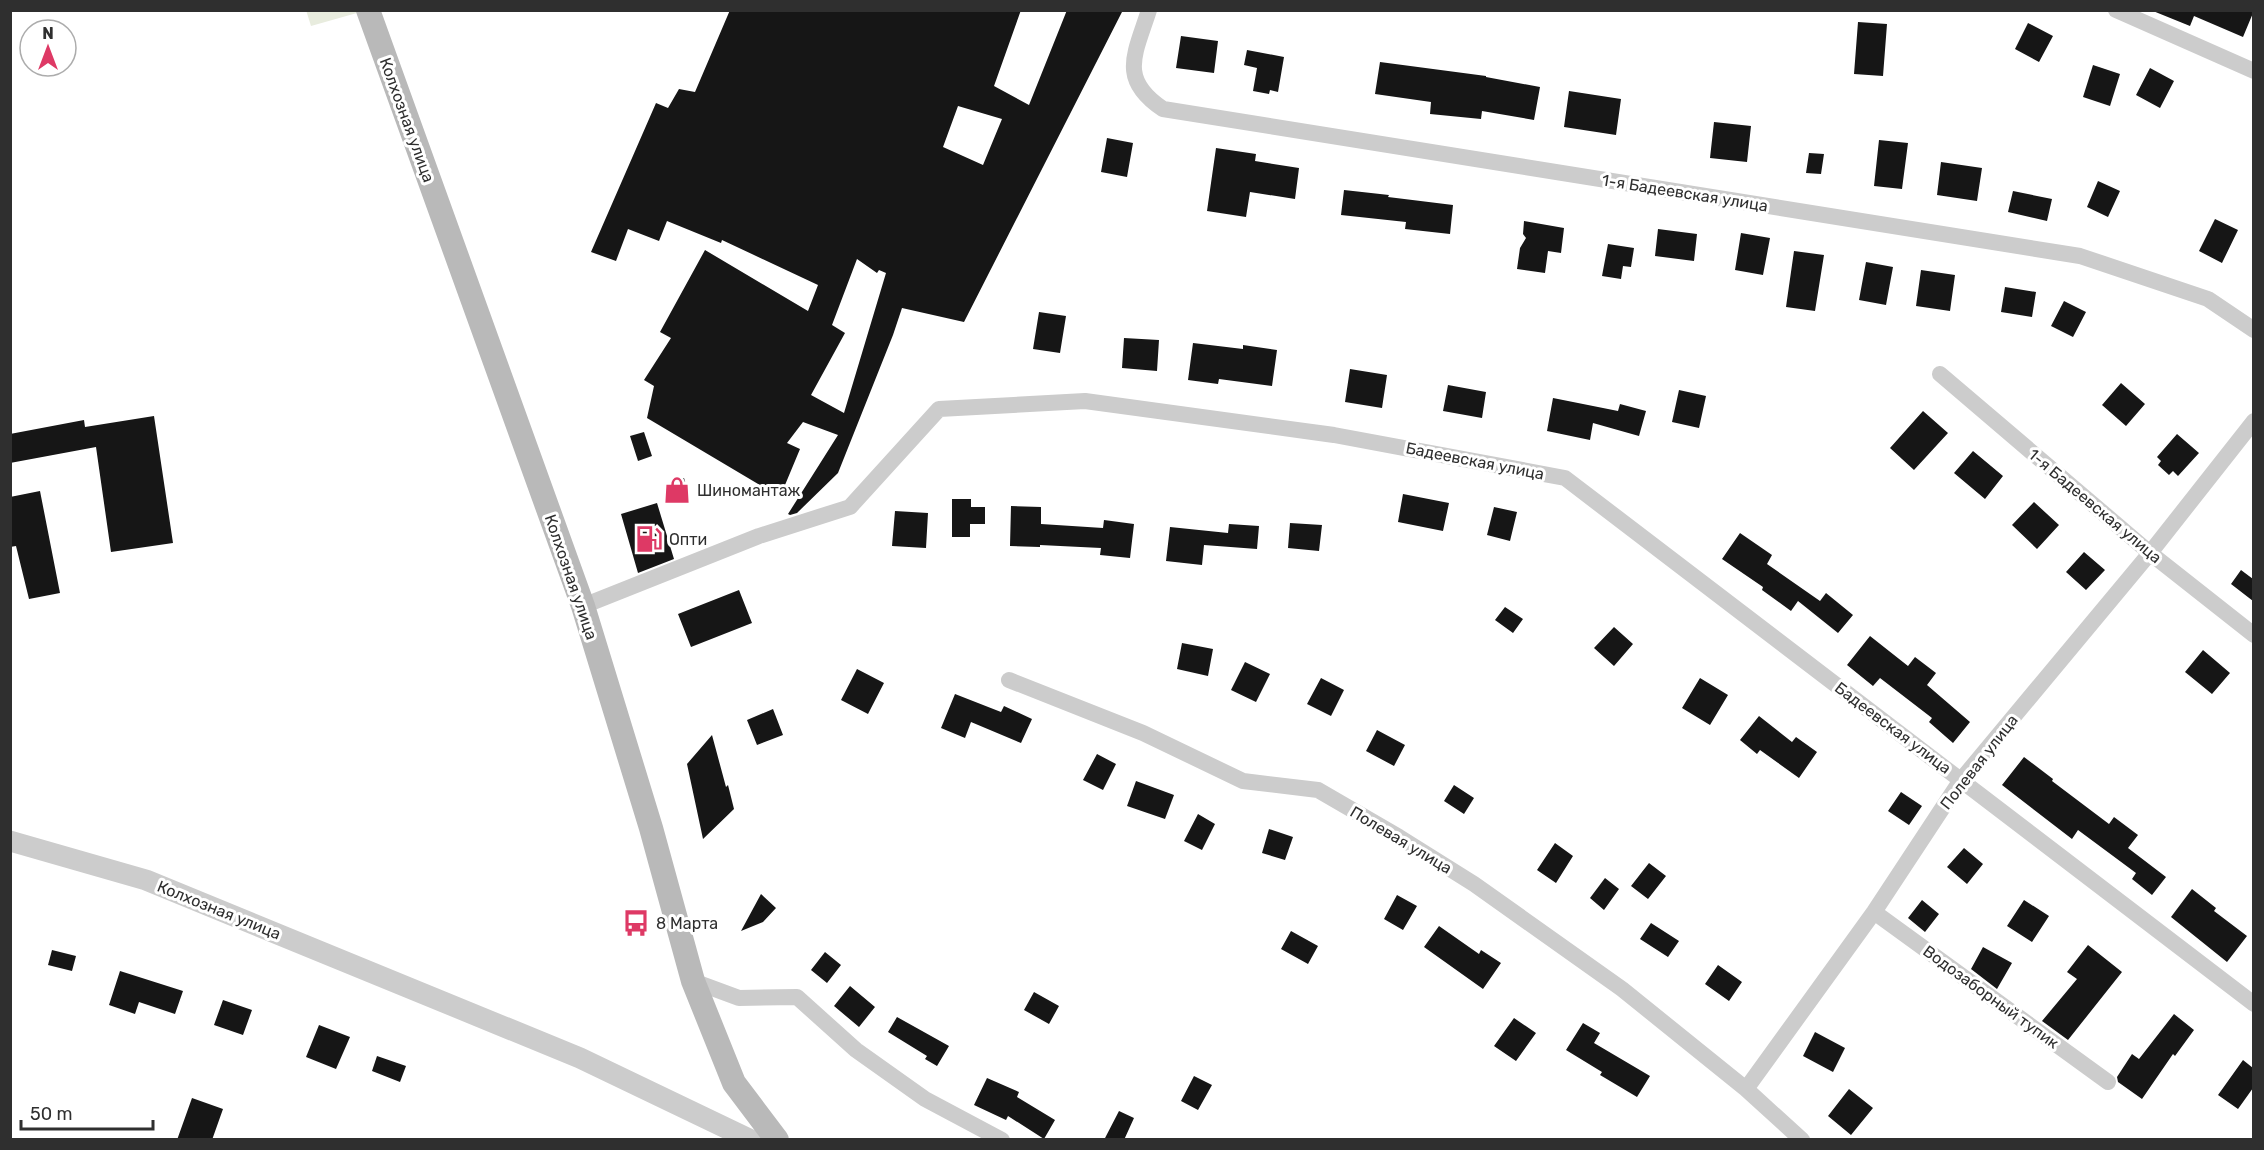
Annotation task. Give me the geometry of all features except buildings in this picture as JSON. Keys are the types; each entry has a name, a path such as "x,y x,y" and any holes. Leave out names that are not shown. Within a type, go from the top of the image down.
{"main road":[{"name":"Колхозная улица","path":"368,10 583,606 651,828 693,981 734,1083 777,1140"}],"street":[{"name":"1-я Бадеевская улица","path":"1149,10 1133,60 1134,75 1146,98 1164,109 2080,256 2208,299 2253,330"},
{"path":"2116,10 2253,70"},
{"name":"1-я Бадеевская улица","path":"1940,374 2151,553 2253,635"},
{"name":"Бадеевская улица","path":"583,606 759,536 850,507 939,409 1085,401 1334,435 1565,478 2253,1004"},
{"name":"Полевая улица","path":"1746,1089 1874,912 1961,780 2151,553 2253,422"},
{"name":"Полевая улица","path":"1009,680 1143,733 1243,782 1318,790 1399,837 1474,884 1622,989 1746,1089 1795,1137"},
{"name":"Колхозная улица","path":"10,841 157,885 580,1058 751,1140"},
{"name":"Водозаборный тупик","path":"1874,912 2108,1082"},
{"path":"693,981 739,998 797,997 856,1050 925,1099 1002,1140"}],"shaded area":[{"path":"306,10 364,11 311,26"}],"place":[{"name":"Шиномантаж","path":"677,490"},
{"name":"Опти","path":"649,539"},
{"name":"8 Марта","path":"636,923"}]}
